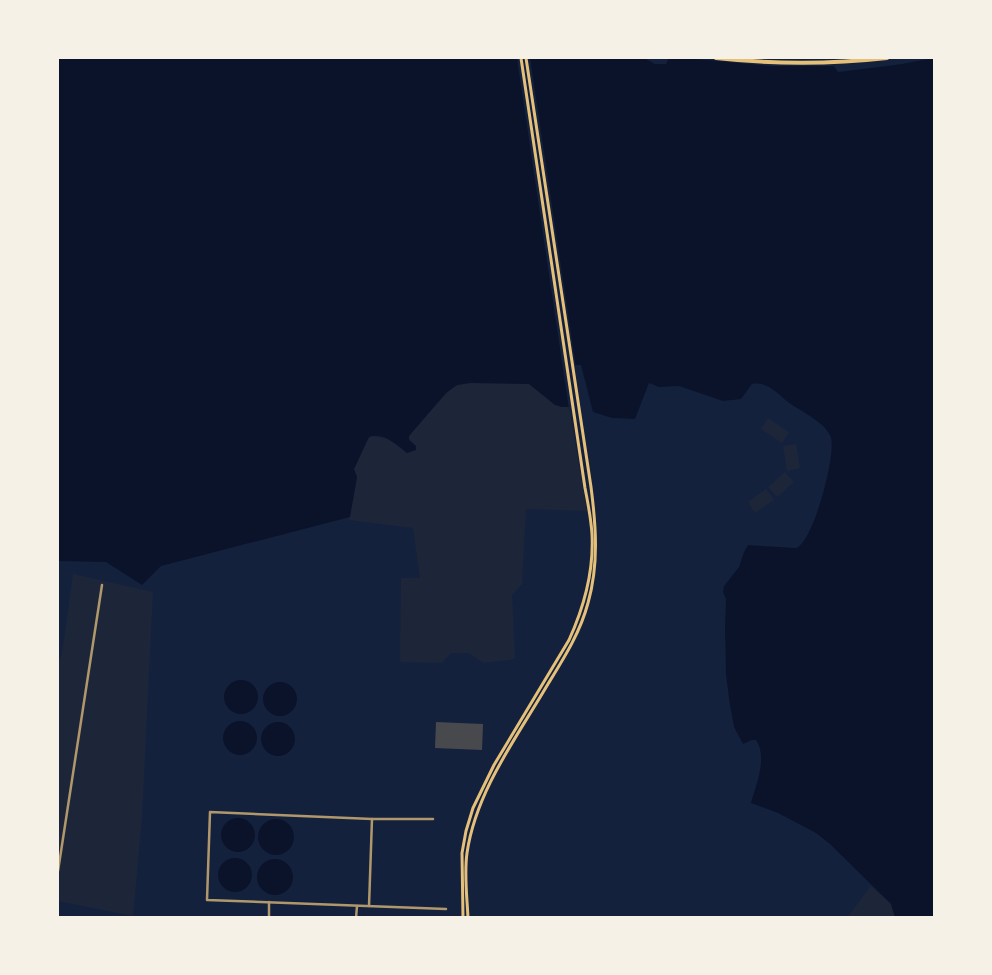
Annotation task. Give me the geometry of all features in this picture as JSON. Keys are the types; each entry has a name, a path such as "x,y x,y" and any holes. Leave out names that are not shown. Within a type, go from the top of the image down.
{"main road":[{"path":"462,918 462,853 473,808 494,765 569,640 586,593 591,567 592,535 521,58"},
{"path":"468,918 466,863 471,831 478,810 499,767 573,642 588,604 595,567 596,542 586,455 526,58"},
{"path":"716,58 786,62 887,58"}],"street":[{"path":"58,872 102,586"},
{"path":"433,819 372,819 210,812 206,900 446,909"},
{"path":"369,906 372,819"},
{"path":"269,918 270,902"},
{"path":"356,918 357,906"}],"shaded area":[{"path":"58,58 644,58 655,64 666,64 669,58 833,58 834,66 838,72 934,58 934,917 895,917 891,904 830,844 816,833 778,813 751,803 760,771 761,755 756,740 743,744 734,727 726,675 726,599 723,592 724,586 739,567 748,545 796,548 803,543 822,498 832,448 831,438 824,427 767,386 752,384 741,399 723,401 679,386 659,387 649,383 635,419 612,418 593,412 581,365 563,365 569,407 555,405 529,384 470,383 457,385 446,393 409,436 409,440 416,446 416,450 407,453 384,437 369,437 354,469 357,477 350,517 161,566 142,585 106,562 58,561"},
{"path":"509,382 529,384 556,405 569,407 587,511 526,509 522,584 512,595 515,659 483,663 469,653 451,653 442,663 400,662 401,578 420,578 413,528 349,520 357,477 354,469 367,440 371,436 388,439 407,453 416,450 416,446 408,438 414,429 451,388 470,383"},
{"path":"768,418 789,432 782,443 761,429"},
{"path":"796,444 800,468 787,471 783,446"},
{"path":"785,472 794,482 777,497 768,487"},
{"path":"766,489 774,500 755,513 748,502"},
{"path":"73,574 153,592 142,817 133,916 58,901 58,662 62,654"},
{"path":"241,680 253,685 258,697 253,709 241,714 229,709 224,697 229,685"},
{"path":"280,682 287,683 292,687 296,692 296,706 292,711 287,715 280,716 273,715 268,711 264,706 263,699 264,692 268,687 273,683"},
{"path":"240,721 247,722 252,726 256,731 256,745 252,750 247,754 240,755 233,754 228,750 224,745 223,738 224,731 228,726 233,722"},
{"path":"278,722 290,727 295,739 290,751 278,756 266,751 261,739 266,727"},
{"path":"238,818 245,819 250,823 254,828 254,842 250,847 245,851 238,852 231,851 226,847 222,842 221,835 222,828 226,823 231,819"},
{"path":"276,819 289,824 294,837 289,850 276,855 263,850 258,837 263,824"},
{"path":"235,858 242,859 247,863 251,868 251,882 247,887 242,891 235,892 228,891 223,887 219,882 218,875 219,868 223,863 228,859"},
{"path":"275,859 288,864 293,877 288,890 275,895 262,890 257,877 262,864"},
{"path":"871,886 891,904 895,917 847,918"}],"pier":[{"path":"517,58 530,58 576,368 566,367 571,407 569,409"},
{"path":"684,58 836,58 837,66 771,66"}],"building":[{"path":"436,722 483,724 482,750 435,748"}]}
